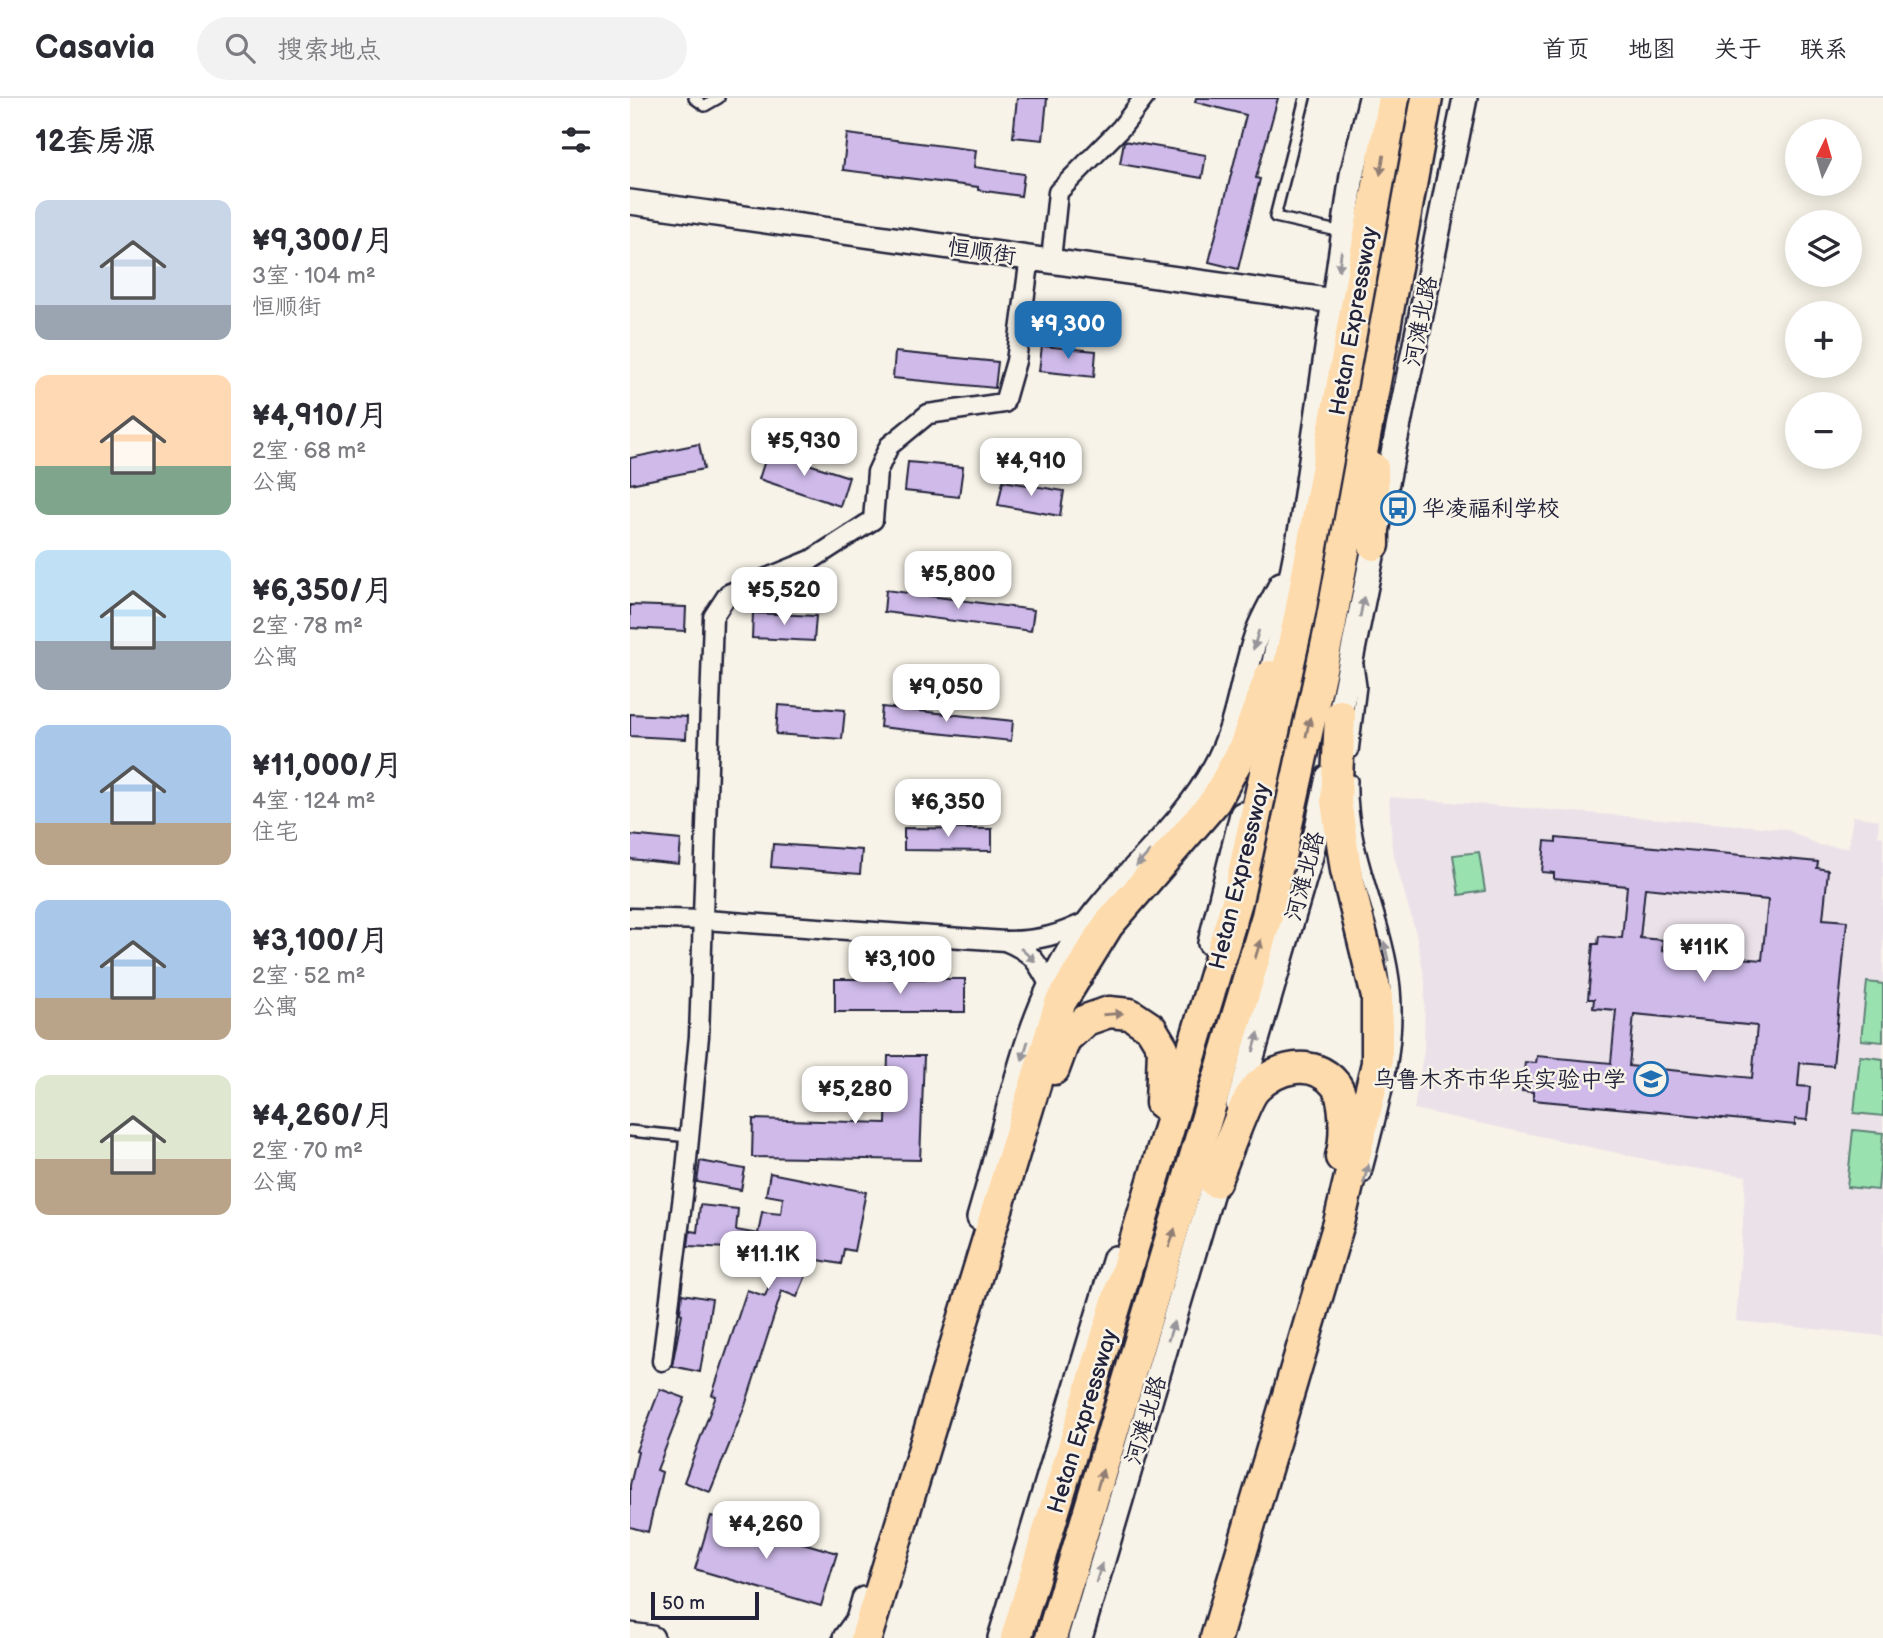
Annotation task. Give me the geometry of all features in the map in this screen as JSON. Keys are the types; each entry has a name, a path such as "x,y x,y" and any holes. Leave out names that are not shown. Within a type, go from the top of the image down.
{"highway":[{"name":"Hetan Expressway","path":"1016,1638 1237,901 1300,613 1394,98"},
{"name":"Hetan Expressway","path":"1051,1638 1267,916 1330,628 1427,98"},
{"path":"1302,522 1346,357"},
{"path":"1371,405 1374,545"},
{"path":"877,1638 1031,1119 1059,1003 1108,925 1215,800 1243,750 1273,668"},
{"path":"1216,1638 1377,1063 1377,997 1346,870 1336,801 1340,715"},
{"path":"866,1638 1031,1119 1065,1040 1086,1020 1110,1012 1130,1014 1152,1028 1163,1048 1161,1103"},
{"path":"1202,1638 1334,1217 1345,1142 1342,1104 1335,1084 1317,1072 1298,1066 1278,1072 1254,1090 1215,1182"}],"street":[{"path":"662,1361 699,1036 705,920 713,617 728,594 811,560 873,520 877,472 889,446 928,414 1004,403 1016,361 1037,262 1058,192 1121,128 1144,98"},
{"path":"1000,1638 1214,929 1256,751 1302,522 1352,175 1371,98"},
{"name":"河滩北路","path":"1080,1638 1311,856 1465,98"},
{"name":"恒顺街","path":"630,202 1333,306"},
{"name":"恒顺街","path":"630,215 852,247 1037,262"},
{"path":"845,1638 858,1620 992,1174 1028,1043 1050,986 1090,920 1190,808 1215,768 1233,731 1258,631 1295,556"},
{"path":"630,918 705,920 1005,941 1037,941 1090,920"},
{"path":"1005,941 1027,951 1050,986"},
{"path":"630,1635 652,1638"}],"lane":[{"path":"694,98 705,106 719,98"},
{"path":"1305,98 1275,217 1344,232"},
{"path":"1353,758 1361,686 1354,643"},
{"path":"1352,770 1351,793 1363,859 1395,988 1395,1040 1390,1082 1361,1190"},
{"path":"630,1132 689,1137"},
{"path":"1226,1638 1313,1348"}],"shaded area":[{"name":"乌鲁木齐市华兵实验中学","path":"1389,797 1786,829 1819,845 1848,848 1853,816 1879,820 1878,836 1883,837 1883,1336 1736,1321 1746,1176 1677,1166 1414,1109 1424,1049 1425,981 1416,934 1392,849"}],"green space":[{"path":"1479,852 1485,891 1459,895 1453,855"},
{"path":"1867,982 1883,984 1883,1042 1861,1040"},
{"path":"1860,1056 1883,1059 1883,1116 1854,1113"},
{"path":"1853,1130 1883,1133 1878,1190 1847,1187"}],"building":[{"path":"1017,98 1047,98 1043,140 1013,137"},
{"path":"1196,98 1278,98 1256,178 1260,179 1238,269 1209,262 1246,115 1195,102"},
{"path":"847,134 976,150 974,167 1024,174 1021,196 978,190 978,187 843,170"},
{"path":"1124,141 1206,155 1202,178 1120,164"},
{"path":"1042,346 1096,351 1094,377 1039,371"},
{"path":"895,352 998,362 995,388 893,378"},
{"path":"699,444 704,469 630,484 630,458"},
{"path":"768,451 849,477 840,506 759,479"},
{"path":"908,462 963,467 959,497 905,491"},
{"path":"1003,481 1064,491 1060,516 998,505"},
{"path":"886,590 1034,610 1031,631 884,612"},
{"path":"630,605 686,607 685,631 630,628"},
{"path":"753,613 816,616 814,641 752,638"},
{"path":"778,705 845,710 842,739 776,734"},
{"path":"882,707 1013,721 1011,741 880,727"},
{"path":"630,714 687,717 686,739 630,736"},
{"path":"904,828 992,829 992,851 904,850"},
{"path":"630,835 681,840 679,864 630,859"},
{"path":"1556,838 1818,862 1817,868 1828,870 1823,919 1847,921 1833,1066 1800,1063 1798,1086 1810,1087 1807,1120 1795,1119 1795,1125 1533,1100 1533,1092 1522,1091 1525,1062 1536,1063 1537,1056 1611,1063 1616,1010 1593,1008 1594,999 1588,999 1593,944 1598,944 1599,936 1622,938 1627,886 1554,879 1554,873 1542,872 1545,841 1556,842","holes":["1645,888 1768,900 1762,960 1662,951 1663,940 1640,938","1634,1014 1757,1026 1752,1078 1629,1066"]},
{"path":"773,844 862,850 860,874 771,867"},
{"path":"835,979 965,979 965,1012 835,1012"},
{"path":"888,1056 924,1056 920,1160 752,1157 753,1119 886,1123"},
{"path":"700,1161 745,1169 741,1190 697,1182"},
{"path":"770,1173 866,1192 854,1251 844,1249 841,1264 813,1259 797,1297 782,1291 745,1406 710,1492 684,1482 716,1396 712,1395 747,1290 765,1296 783,1251 730,1240 729,1248 688,1246 690,1231 697,1232 700,1205 738,1209 736,1230 758,1234 762,1212 781,1214 783,1198 766,1195"},
{"path":"682,1294 712,1299 700,1372 672,1366 682,1314"},
{"path":"660,1389 685,1398 657,1470 662,1472 648,1532 630,1527 630,1485 638,1452 636,1451"},
{"path":"711,1516 837,1553 821,1606 695,1569"}],"place":[{"name":"华凌福利学校","path":"1398,508"},
{"name":"乌鲁木齐市华兵实验中学","path":"1651,1079"}]}
